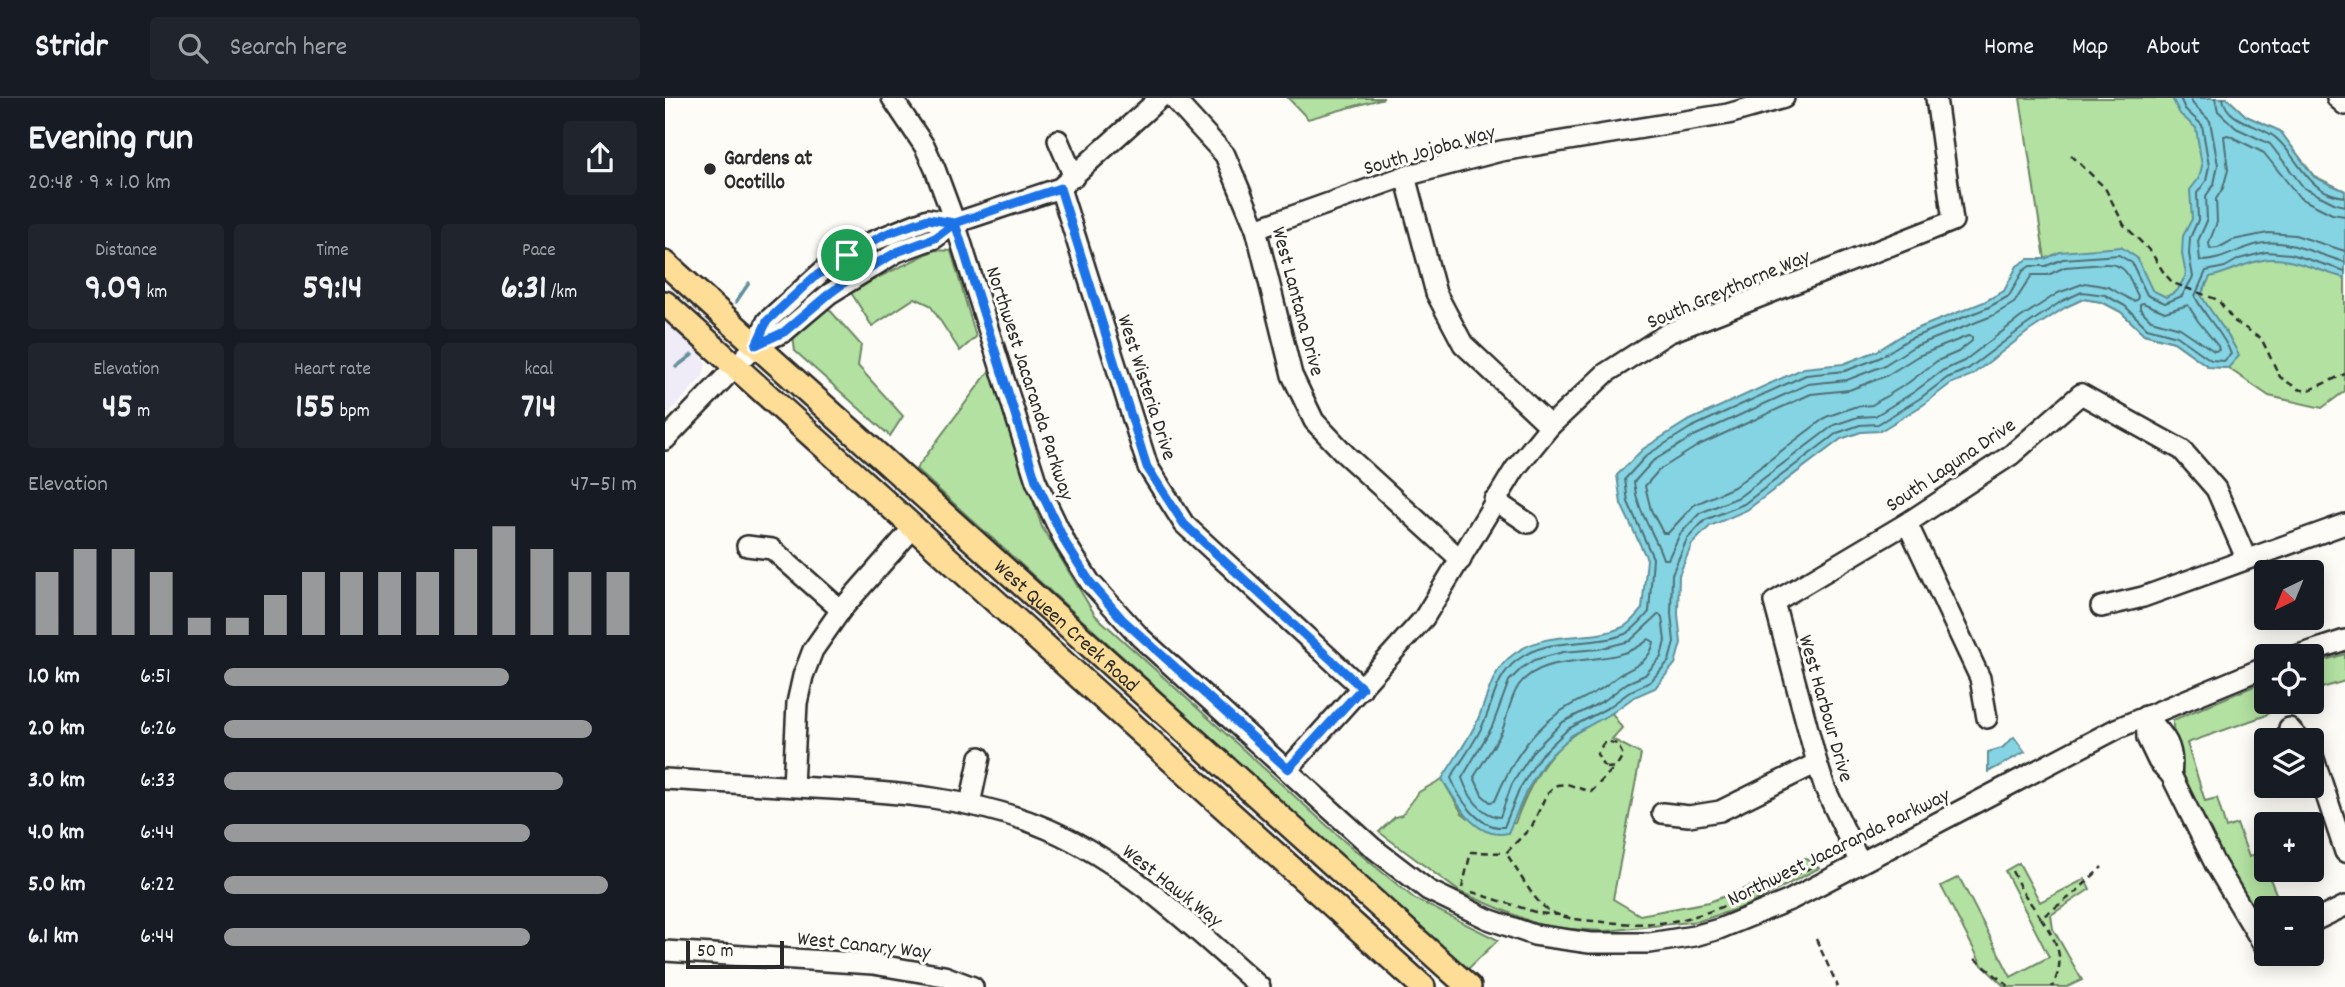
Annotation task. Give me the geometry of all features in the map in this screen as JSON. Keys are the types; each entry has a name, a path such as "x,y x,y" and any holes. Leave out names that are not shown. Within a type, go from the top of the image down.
{"main road":[{"name":"West Queen Creek Road","path":"665,264 1469,987"},
{"name":"West Queen Creek Road","path":"665,303 1423,987"}],"street":[{"name":"Northwest Jacaranda Parkway","path":"892,98 930,158 955,223 1036,481 1072,554 1105,600 1141,638 1372,847 1428,890 1488,919 1534,934 1590,943 1650,943 1694,936 1762,913 2118,728 2254,672"},
{"path":"665,440 756,345 784,332 848,280 897,252 935,238 955,223 1067,182 1160,98"},
{"name":"West Lantana Drive","path":"1173,98 1225,155 1256,229 1292,375 1314,421 1346,455 1461,560"},
{"name":"South Jojoba Way","path":"1256,229 1405,176 1501,151 1728,114 1784,98"},
{"name":"South Greythorne Way","path":"1288,769 1424,618 1515,469 1550,426 1607,373 1668,333 1953,221 1936,98"},
{"path":"2337,98 2345,105"},
{"name":"West Wisteria Drive","path":"1058,141 1067,182 1147,467 1184,524 1362,688"},
{"path":"1405,176 1436,293 1463,344 1550,426"},
{"name":"South Laguna Drive","path":"1774,601 1907,523 2011,455 2081,394 2182,450 2216,489 2246,558"},
{"path":"1495,500 1528,523"},
{"path":"1907,523 1980,678 1987,719"},
{"path":"2101,607 2143,597 2345,524"},
{"path":"793,786 797,703 803,676 818,641 841,610 913,528"},
{"path":"747,545 772,549 841,610"},
{"name":"West Harbour Drive","path":"1774,601 1817,764 1825,788 1860,863"},
{"path":"2324,647 2345,640"},
{"path":"2146,716 2162,733 2173,757 2171,775 2215,864 2254,926"},
{"path":"970,804 980,758"},
{"path":"1662,813 1689,816 1720,811 1817,764"},
{"name":"West Hawk Way","path":"665,779 894,792 970,804 1048,830 1113,865 1160,899 1260,987"},
{"path":"2324,789 2345,852"},
{"path":"2324,916 2345,906"},
{"name":"West Canary Way","path":"665,951 873,964 944,976 973,987"}],"path":[{"path":"2071,155 2105,188 2124,225 2151,251 2164,273 2177,285 2224,305 2234,321 2261,338 2275,369 2290,385 2307,391 2345,374"},
{"path":"1568,916 1538,913 1461,887 1471,852 1506,853 1532,826 1546,795 1557,785 1591,792 1607,777 1611,771 1602,764 1597,754 1607,741 1617,744 1623,755 1616,767 1613,768 1607,768"},
{"path":"1506,853 1543,907 1581,920 1638,923 1684,919 1813,867"},
{"path":"2041,918 2075,893 2102,867"},
{"path":"2012,871 2022,891 2054,937 2060,954 2059,974 2052,987"},
{"path":"1817,939 1838,987"},
{"path":"1975,959 2010,987"}],"shaded area":[{"path":"665,322 699,353 706,364 703,376 665,417"}],"green space":[{"path":"1288,98 1384,98 1308,119"},
{"path":"2020,98 2227,98 2246,116 2280,131 2314,176 2345,191 2345,391 2322,408 2269,396 2228,368 2209,367 2174,342 2144,334 2121,312 2102,302 2083,299 2066,307 2045,259"},
{"path":"935,250 951,251 976,337 960,351 930,305 915,298 872,326 850,291"},
{"path":"828,308 861,345 858,366 903,416 890,436 795,351 793,335"},
{"path":"990,370 1042,527 1095,615 1344,841 1415,899 1498,940 1467,970 916,469"},
{"path":"2345,654 2345,681 2324,687 2324,660"},
{"path":"2254,686 2254,714 2267,714 2187,743 2205,801 2217,798 2226,828 2237,824 2249,857 2254,854 2254,882 2271,882 2277,896 2254,896 2254,910 2221,856 2192,798 2175,743 2173,720"},
{"path":"1612,713 1622,728 1612,739 1641,754 1613,899 1640,915 1709,902 1766,881 1805,858 1819,868 1746,906 1699,921 1606,931 1554,928 1534,923 1460,892 1379,832 1395,817 1402,815 1419,792 1442,779 1462,813 1480,827 1515,823 1531,787 1550,757 1577,732"},
{"path":"2019,863 2040,902 2085,879 2090,889 2051,915 2053,929 2082,980 2067,987 2005,987 1982,965 1941,886 1959,877 2011,977 2049,957 2005,871"}],"water":[{"path":"2172,98 2227,98 2246,116 2280,131 2314,177 2345,191 2345,278 2293,262 2272,259 2256,261 2210,277 2201,295 2239,356 2228,368 2209,367 2174,342 2144,334 2121,312 2102,302 2083,299 2029,331 1972,375 1950,384 1923,405 1880,431 1861,432 1841,439 1747,510 1710,526 1692,544 1679,575 1678,614 1681,643 1675,664 1655,688 1634,697 1612,713 1572,735 1545,761 1526,792 1508,833 1486,831 1468,818 1442,779 1474,727 1500,667 1514,654 1541,641 1610,632 1626,626 1642,609 1647,559 1621,504 1617,475 1643,449 1686,422 1804,368 1843,364 1877,351 1906,333 1984,302 2004,291 2017,266 2028,259 2045,259 2060,252 2121,247 2137,258 2152,290 2166,297 2177,291 2186,275 2182,254 2183,236 2192,219 2190,190 2199,178 2202,166 2196,128 2180,114"},
{"path":"2014,737 2025,752 1988,772 1988,752 2002,748"}],"waterway":[{"path":"736,302 749,283"},
{"path":"676,367 692,355"}],"place":[{"name":"Gardens at Ocotillo","path":"710,169"}],"route":[{"path":"847,255 813,278 767,321 756,345 784,332 848,280 897,252 935,238 955,223 1036,481 1078,564 1105,600 1141,638 1288,769 1362,688 1184,524 1147,467 1060,188 955,223 928,219 886,234 847,255"}]}
